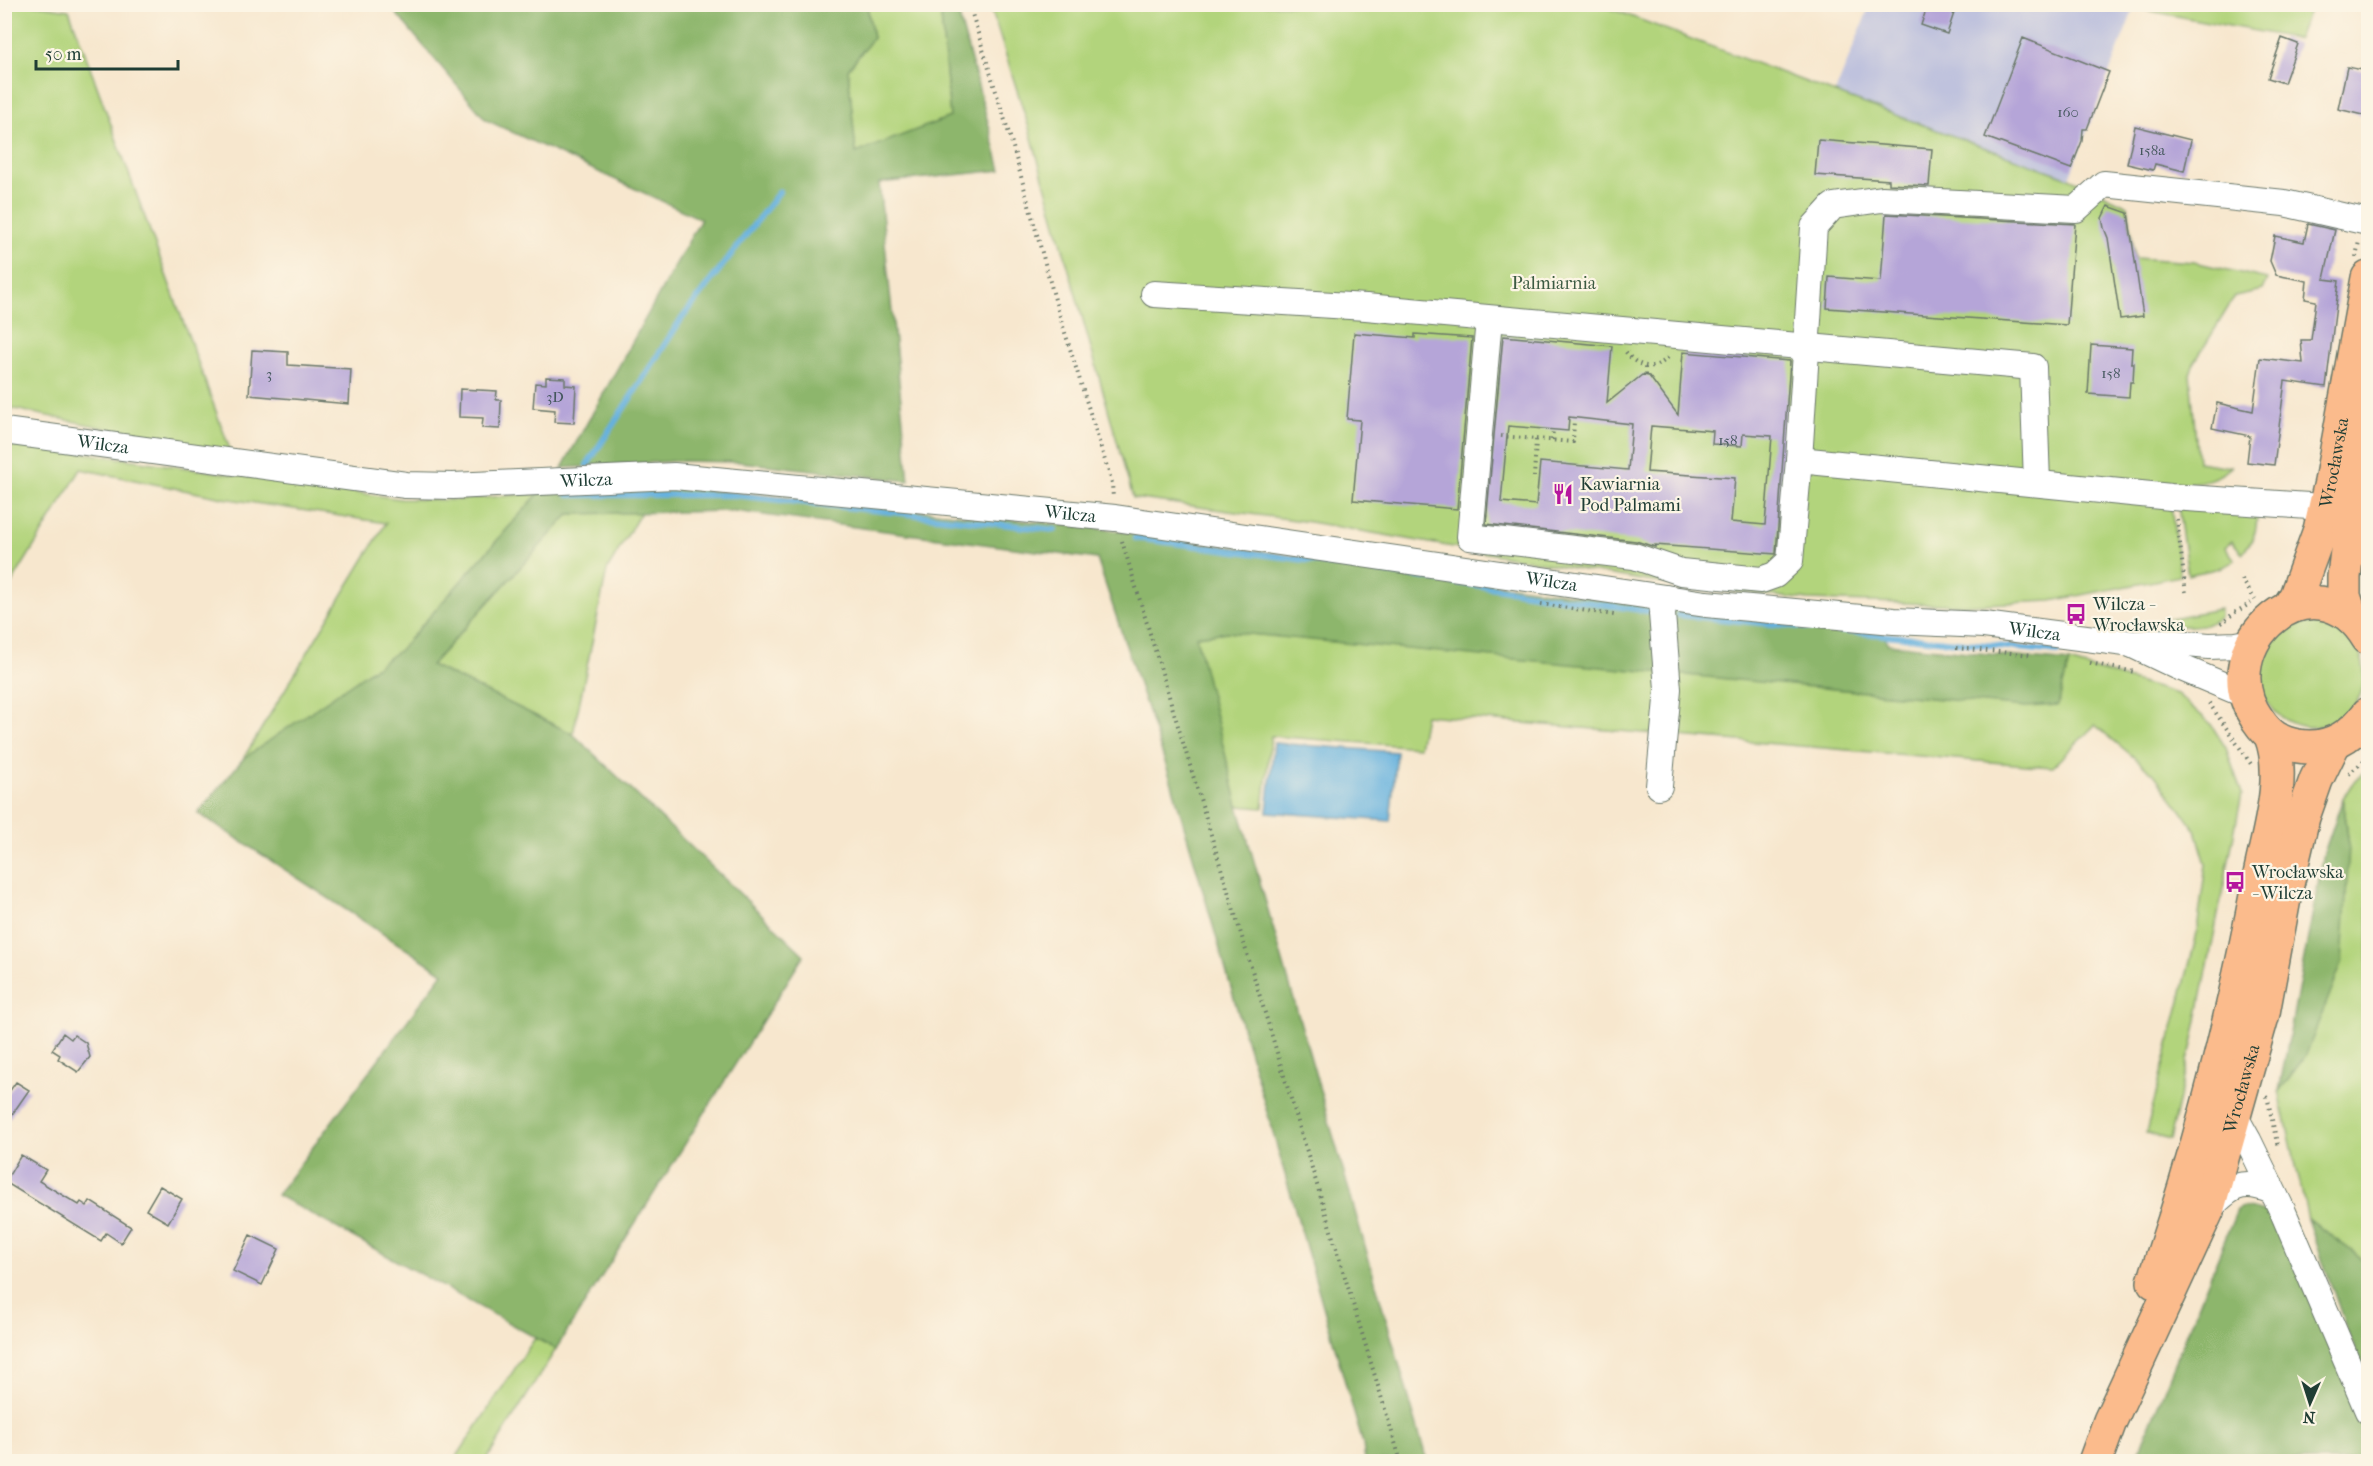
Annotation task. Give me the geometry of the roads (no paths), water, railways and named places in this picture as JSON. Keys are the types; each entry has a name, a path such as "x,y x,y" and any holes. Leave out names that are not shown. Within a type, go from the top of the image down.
{"main road":[{"name":"Wrocławska","path":"2289,607 2296,596 2320,530 2368,278"},
{"name":"Wrocławska","path":"2360,627 2344,596 2344,577 2353,498 2368,415"},
{"path":"2360,627 2342,609 2327,603 2306,602 2289,607 2266,624 2246,655 2243,670 2246,695 2255,716 2271,736 2280,742 2304,747 2334,743 2352,733 2368,714"},
{"name":"Wrocławska","path":"2095,1461 2110,1421 2188,1174 2233,1011 2274,805 2277,764 2271,736"},
{"name":"Wrocławska","path":"2110,1421 2207,1211 2241,1129 2285,893 2303,817 2316,780 2334,743"}],"street":[{"path":"1489,319 1470,537 1634,556 1681,572 1761,580 1775,575 1790,561 1814,227 1833,206 1882,199 2076,209 2104,184 2284,203 2368,222"},
{"path":"1154,294 1354,307 2033,368 2037,483"},
{"name":"Wilcza","path":"4,431 406,485 453,486 674,476 1706,604 1894,621 1984,626 2133,644 2165,642 2209,646 2253,642"},
{"path":"1799,459 2174,497 2309,506"},
{"path":"1659,786 1668,689 1662,614 1665,598"},
{"name":"Wilcza","path":"2133,644 2177,666 2246,695"},
{"path":"2233,1011 2226,1101 2272,1191 2368,1411"},
{"path":"2207,1211 2224,1192 2233,1187 2261,1186 2272,1191"}],"water":[{"path":"1274,743 1397,752 1390,821 1267,812"}],"waterway":[{"path":"587,465 680,321 779,192"},
{"path":"568,495 733,495 1055,530"},
{"path":"1135,538 1335,564 1647,611"},
{"path":"1678,615 2058,652"}],"place":[{"name":"Kawiarnia Pod Palmami","path":"1563,494"},
{"name":"Wilcza - Wrocławska","path":"2076,614"},
{"name":"Wrocławska - Wilcza","path":"2235,882"}],"park label":[{"name":"Palmiarnia","path":"1554,283"}]}
